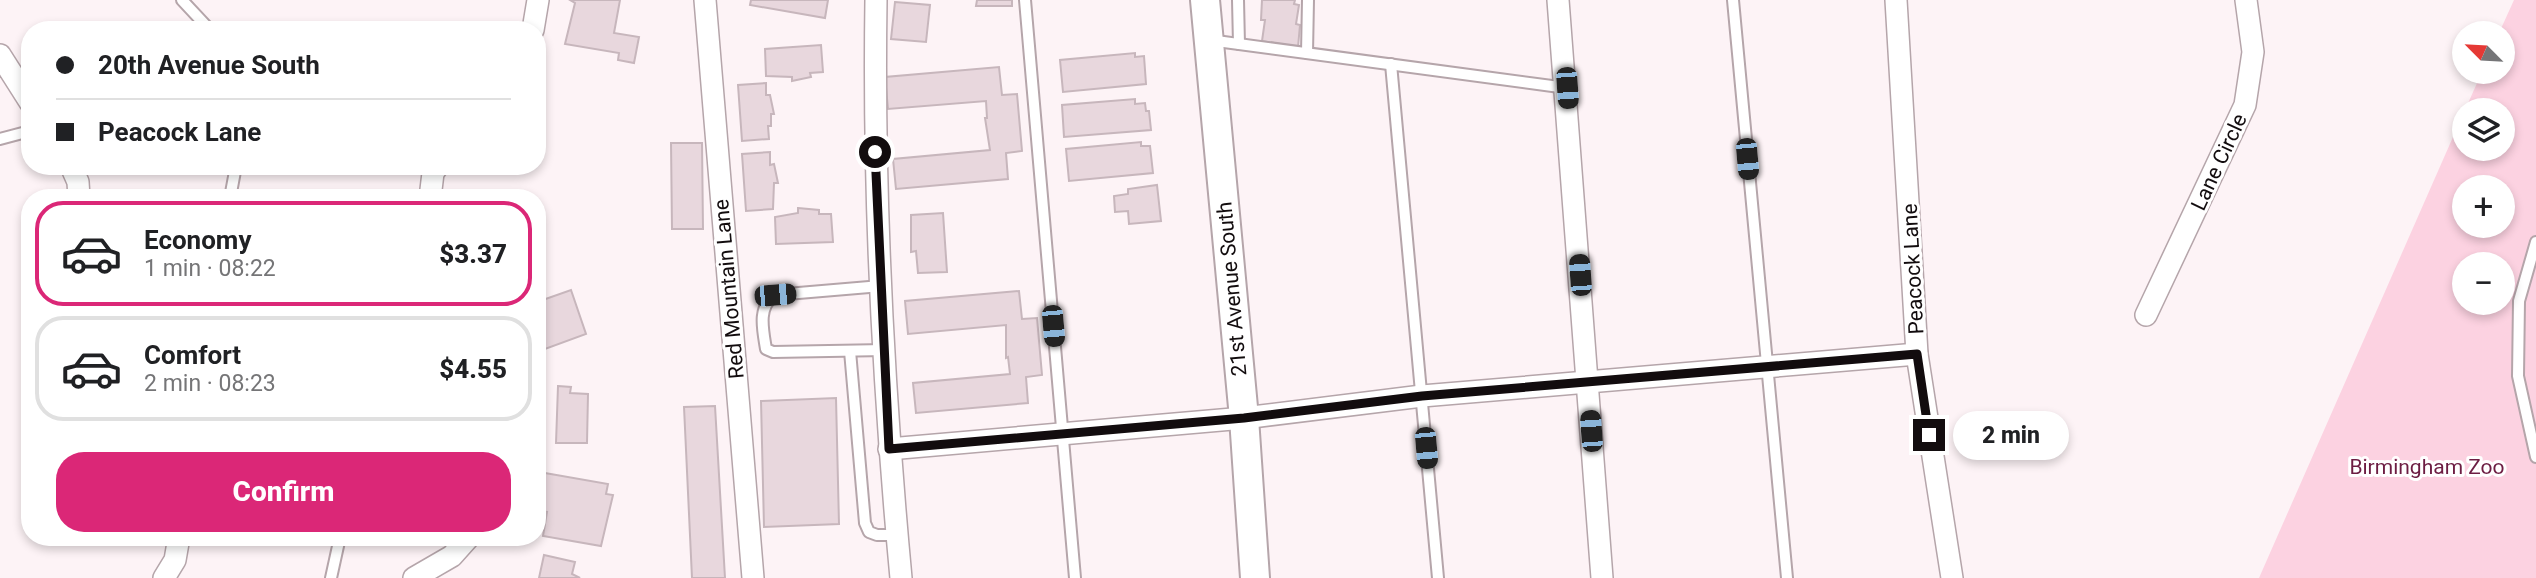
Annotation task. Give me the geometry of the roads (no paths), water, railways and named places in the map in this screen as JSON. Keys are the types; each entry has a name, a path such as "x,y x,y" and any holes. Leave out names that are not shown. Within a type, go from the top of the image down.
{"street":[{"path":"535,21 538,0"},
{"name":"Red Mountain Lane","path":"705,0 753,578"},
{"path":"876,0 874,126 889,449 901,578"},
{"name":"21st Avenue South","path":"1205,0 1244,418 1255,578"},
{"path":"1558,0 1567,88 1602,578"},
{"name":"Peacock Lane","path":"1896,0 1917,354 1952,578"},
{"name":"Lane Circle","path":"2146,315 2245,105 2253,52 2246,0"},
{"path":"0,55 21,88"},
{"path":"889,449 1244,418 1422,396 1917,354"},
{"path":"164,578 175,560 177,546"},
{"path":"414,578 452,556 461,546"}],"lane":[{"path":"182,0 202,21"},
{"path":"1025,0 1075,578"},
{"path":"1238,0 1239,44"},
{"path":"1307,53 1308,0"},
{"path":"1733,0 1787,578"},
{"path":"1209,40 1567,88"},
{"path":"1391,65 1438,578"},
{"path":"0,139 21,133"},
{"path":"2536,242 2519,300 2518,376 2536,457"},
{"path":"881,286 775,295 764,306 765,345 769,351 884,350"},
{"path":"850,351 865,523 869,532 877,535 897,535"},
{"path":"331,578 339,546"}],"park label":[{"name":"Birmingham Zoo","path":"2427,467"}]}
